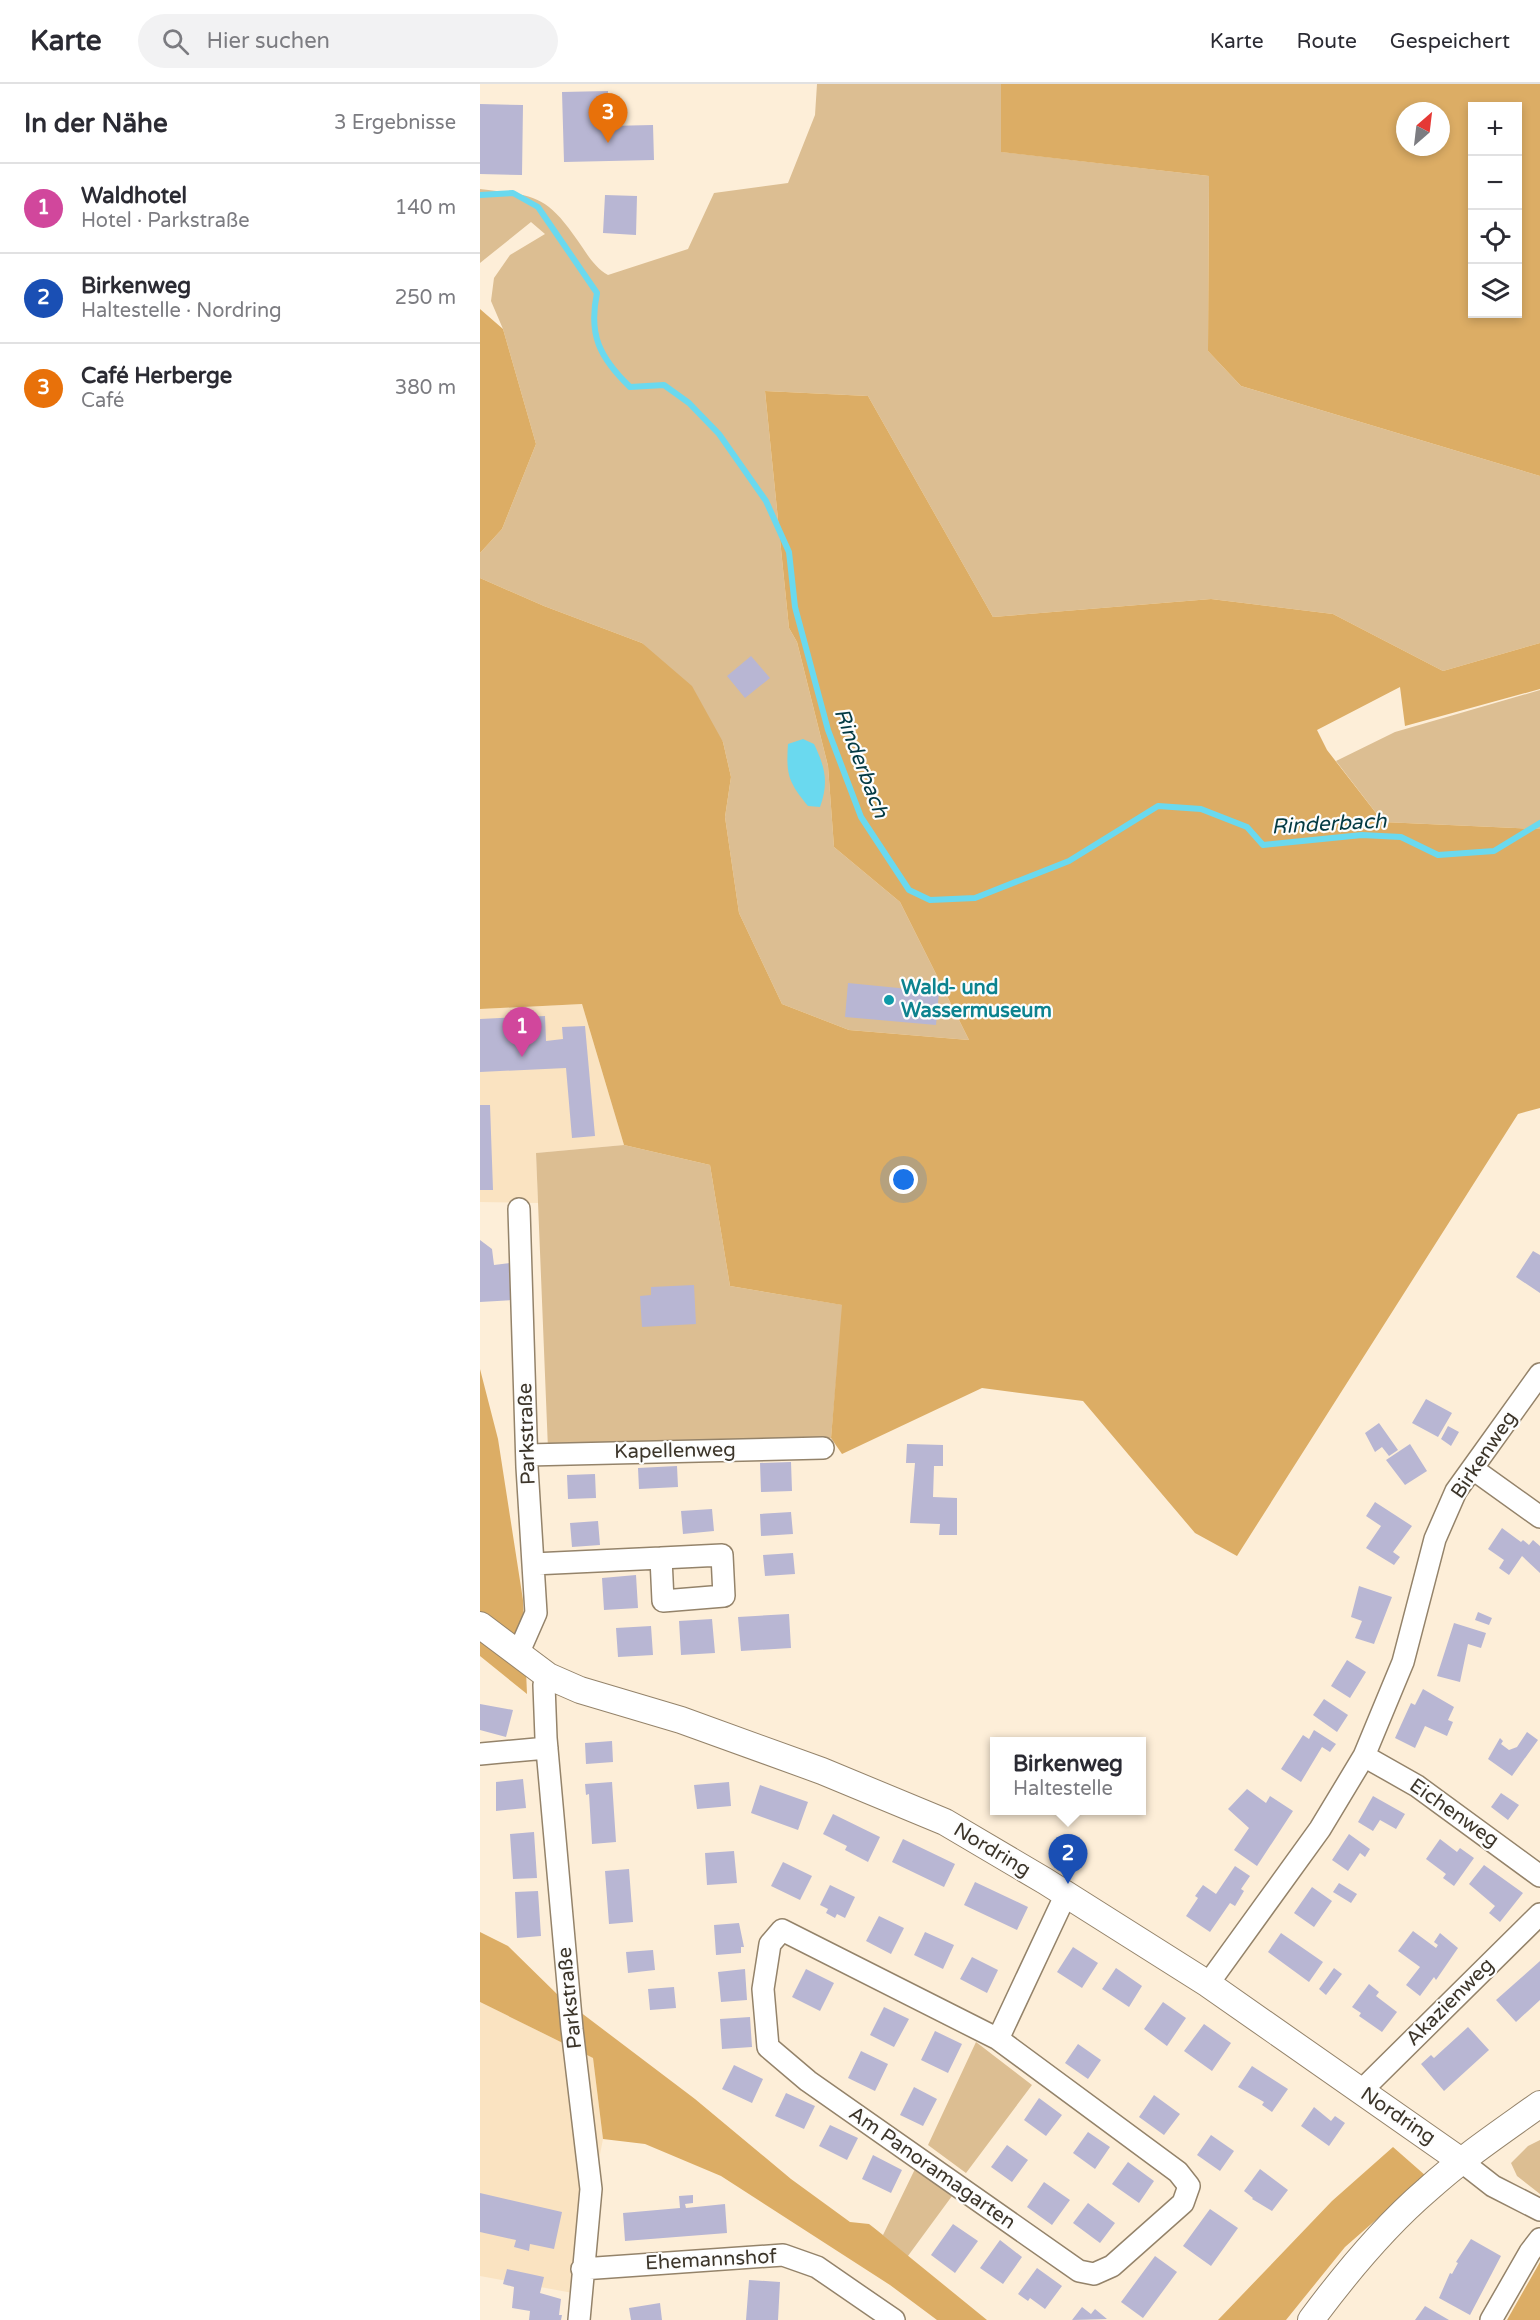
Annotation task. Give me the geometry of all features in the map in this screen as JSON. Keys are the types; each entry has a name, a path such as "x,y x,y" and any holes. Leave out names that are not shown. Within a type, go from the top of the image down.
{"street":[{"name":"Parkstraße","path":"518,1654 536,1613 527,1455 519,1209"},
{"name":"Birkenweg","path":"1208,1984 1320,1829 1364,1756 1403,1662 1435,1539 1456,1491 1540,1374"},
{"name":"Kapellenweg","path":"527,1455 823,1448"},
{"path":"1473,1468 1540,1517"},
{"path":"533,1564 661,1557"},
{"name":"Nordring","path":"480,1625 548,1676 580,1690 681,1720 883,1794 945,1822 1066,1894 1208,1984 1461,2161"},
{"name":"Parkstraße","path":"548,1676 544,1685 547,1748 572,2029 591,2189 579,2320"},
{"path":"480,1754 547,1748"},
{"name":"Eichenweg","path":"1364,1756 1417,1786 1540,1876"},
{"path":"998,2039 1066,1894"},
{"name":"Akazienweg","path":"1361,2091 1540,1914"},
{"name":"Am Panoramagarten","path":"782,1930 998,2039 1178,2172 1189,2186 1183,2203 1112,2266 1094,2274 1079,2271 808,2081 768,2047 763,1989 770,1944 782,1930"},
{"path":"1311,2320 1377,2241 1425,2191 1461,2161 1540,2104"},
{"path":"1461,2161 1493,2186 1540,2210"},
{"path":"1491,2320 1530,2252 1540,2239"},
{"name":"Ehemannshof","path":"582,2269 783,2254 817,2267 894,2320"}],"shaded area":[{"path":"817,84 1001,84 1002,152 1209,176 1208,351 1241,386 1540,476 1540,643 1443,671 1333,614 1211,599 993,617 868,396 765,391 789,628 797,642 828,766 834,847 900,902 969,1040 849,1030 782,1004 739,913 725,817 731,777 723,742 642,643 544,606 480,578 480,553 502,529 536,444 503,329 491,301 494,278 510,255 545,234 531,222 480,263 480,189 526,196 547,205 567,225 595,264 608,275 688,249 714,193 788,183 815,115"},
{"path":"1001,84 1540,84 1540,476 1241,386 1208,351 1209,176 1001,152"},
{"path":"480,309 503,329 536,444 502,529 480,553"},
{"path":"765,391 868,396 993,617 1211,599 1333,614 1443,671 1540,643 1540,689 1405,726 1400,687 1317,730 1327,750 1383,822 1540,829 1540,1108 1518,1114 1237,1556 1195,1533 1083,1401 982,1388 842,1454 831,1438 842,1305 730,1286 710,1165 624,1145 582,1004 480,1009 480,578 544,606 642,643 692,686 723,742 731,777 725,817 739,913 782,1004 849,1030 969,1040 900,902 834,847 828,766 797,642 789,628"},
{"path":"1540,690 1540,829 1383,822 1336,761 1395,732"},
{"path":"582,1004 624,1145 536,1153 538,1203 480,1202 480,1009"},
{"path":"624,1145 710,1165 730,1286 843,1305 831,1438 548,1449 536,1153"},
{"path":"480,1369 498,1439 523,1600 527,1694 480,1656"},
{"path":"480,1932 508,1946 559,1996 695,2099 791,2179 850,2222 869,2224 987,2320 937,2320 890,2285 721,2176 645,2144 603,2139 593,2058 480,2002"},
{"path":"480,2002 593,2058 603,2139 573,2293 480,2276"},
{"path":"976,2042 1032,2085 966,2173 928,2145"},
{"path":"1540,2140 1540,2194 1517,2176 1511,2163 1528,2146"},
{"path":"1393,2147 1426,2176 1345,2247 1286,2320 1218,2320 1332,2201"},
{"path":"915,2169 952,2196 905,2260 869,2224 883,2235"},
{"path":"1540,2262 1540,2320 1507,2320"}],"water":[{"path":"803,739 814,744 823,767 825,782 820,807 808,806 792,784 788,770 788,744"}],"building":[{"path":"608,91 608,126 653,125 654,160 564,162 562,92"},
{"path":"480,104 523,105 522,175 480,174"},
{"path":"605,195 637,196 636,235 603,233"},
{"path":"751,656 770,678 745,698 727,676"},
{"path":"848,983 939,992 936,1025 845,1017"},
{"path":"545,1016 546,1041 563,1039 562,1027 585,1026 595,1136 572,1138 566,1068 480,1072 480,1019"},
{"path":"480,1105 490,1105 493,1190 480,1190"},
{"path":"480,1240 492,1249 494,1265 511,1263 513,1300 480,1302"},
{"path":"1533,1251 1540,1255 1540,1293 1516,1277"},
{"path":"694,1285 696,1324 642,1327 640,1296 651,1295 651,1287"},
{"path":"1426,1399 1452,1413 1438,1437 1412,1423"},
{"path":"1379,1423 1398,1450 1389,1456 1382,1447 1375,1452 1365,1433"},
{"path":"1448,1426 1459,1432 1451,1446 1441,1439"},
{"path":"907,1444 943,1445 943,1466 934,1466 933,1497 957,1498 957,1535 939,1535 940,1524 910,1523 915,1463 906,1463"},
{"path":"1410,1444 1427,1471 1405,1485 1386,1460"},
{"path":"791,1462 792,1491 761,1492 760,1463"},
{"path":"677,1466 678,1487 639,1489 638,1468"},
{"path":"595,1474 596,1498 568,1499 567,1475"},
{"path":"1375,1502 1412,1526 1393,1552 1400,1557 1394,1565 1366,1548 1381,1526 1366,1516"},
{"path":"712,1509 714,1531 683,1534 681,1511"},
{"path":"791,1512 793,1534 761,1536 760,1514"},
{"path":"598,1521 600,1545 572,1547 570,1523"},
{"path":"1502,1528 1521,1542 1523,1540 1529,1545 1533,1540 1540,1546 1540,1573 1522,1556 1509,1575 1499,1568 1504,1560 1488,1549"},
{"path":"793,1553 795,1574 765,1576 763,1555"},
{"path":"636,1575 638,1608 604,1610 602,1578"},
{"path":"1359,1586 1392,1597 1374,1644 1355,1638 1362,1621 1351,1617"},
{"path":"1478,1612 1492,1618 1489,1625 1475,1620"},
{"path":"789,1614 791,1648 741,1651 738,1617"},
{"path":"712,1619 715,1653 681,1655 679,1621"},
{"path":"1454,1623 1486,1633 1481,1648 1468,1644 1460,1682 1437,1676"},
{"path":"651,1626 653,1655 618,1657 616,1628"},
{"path":"1347,1660 1366,1672 1350,1698 1331,1686"},
{"path":"1423,1689 1454,1707 1448,1720 1453,1722 1447,1736 1425,1726 1415,1748 1395,1738 1411,1703 1415,1705"},
{"path":"1324,1699 1348,1715 1337,1732 1313,1715"},
{"path":"480,1704 513,1710 506,1737 480,1730"},
{"path":"1314,1730 1336,1744 1330,1752 1322,1747 1301,1782 1281,1769 1303,1735 1309,1739"},
{"path":"1527,1732 1538,1740 1512,1776 1488,1759 1500,1738 1503,1741 1501,1744 1509,1750 1517,1747"},
{"path":"612,1741 613,1762 586,1764 585,1743"},
{"path":"523,1779 526,1808 496,1811 496,1782"},
{"path":"612,1782 616,1842 592,1844 589,1794 586,1795 585,1784"},
{"path":"729,1782 731,1806 697,1809 694,1785"},
{"path":"760,1785 808,1802 798,1830 751,1813"},
{"path":"1247,1789 1266,1803 1270,1796 1293,1811 1257,1866 1234,1850 1249,1828 1228,1809"},
{"path":"1501,1793 1519,1805 1508,1820 1491,1807"},
{"path":"1373,1796 1405,1814 1396,1829 1380,1820 1373,1831 1358,1822"},
{"path":"833,1814 880,1837 868,1862 845,1850 847,1846 823,1834"},
{"path":"534,1832 537,1878 513,1879 510,1834"},
{"path":"1349,1834 1370,1849 1365,1857 1360,1853 1348,1871 1332,1860"},
{"path":"903,1839 955,1864 944,1887 892,1862"},
{"path":"1440,1839 1457,1852 1460,1848 1474,1858 1454,1886 1443,1878 1446,1874 1426,1859"},
{"path":"734,1851 737,1883 707,1885 705,1853"},
{"path":"783,1862 812,1876 800,1900 771,1886"},
{"path":"1484,1865 1523,1893 1500,1922 1489,1913 1495,1906 1469,1884"},
{"path":"1235,1866 1250,1876 1241,1889 1244,1891 1235,1906 1230,1903 1210,1932 1186,1916 1198,1898 1195,1896 1203,1885 1216,1894"},
{"path":"629,1869 633,1922 609,1924 605,1871"},
{"path":"975,1882 1028,1907 1017,1930 964,1905"},
{"path":"1339,1883 1357,1894 1351,1903 1333,1892"},
{"path":"830,1885 855,1897 845,1918 837,1914 835,1918 826,1913 828,1909 820,1905"},
{"path":"1312,1887 1332,1901 1314,1927 1294,1913"},
{"path":"538,1891 541,1936 517,1938 515,1892"},
{"path":"879,1916 904,1928 891,1954 866,1941"},
{"path":"739,1923 744,1947 741,1947 741,1953 716,1955 714,1925"},
{"path":"1413,1931 1436,1948 1438,1945 1434,1942 1440,1933 1458,1948 1436,1980 1434,1977 1420,1996 1406,1985 1420,1967 1398,1951"},
{"path":"925,1932 954,1945 943,1969 914,1955"},
{"path":"1281,1933 1323,1962 1309,1982 1268,1952"},
{"path":"1073,1947 1098,1963 1082,1988 1057,1972"},
{"path":"653,1950 655,1970 628,1973 626,1952"},
{"path":"972,1957 998,1970 987,1993 960,1979"},
{"path":"1540,1961 1540,2000 1516,2022 1496,2000"},
{"path":"1116,1968 1142,1986 1129,2007 1102,1989"},
{"path":"1334,1968 1342,1974 1326,1995 1319,1989"},
{"path":"745,1969 747,2000 721,2002 718,1972"},
{"path":"806,1969 834,1983 820,2011 792,1997"},
{"path":"1369,1984 1379,1992 1376,1996 1397,2012 1382,2032 1359,2016 1361,2013 1352,2007"},
{"path":"674,1987 676,2008 650,2010 648,1989"},
{"path":"1163,2002 1186,2018 1167,2046 1144,2029"},
{"path":"884,2007 909,2019 894,2047 870,2035"},
{"path":"750,2017 752,2047 722,2049 720,2019"},
{"path":"1204,2024 1231,2043 1212,2071 1184,2051"},
{"path":"1468,2027 1489,2050 1444,2091 1421,2064 1431,2055 1434,2058"},
{"path":"935,2031 962,2044 948,2073 921,2060"},
{"path":"1078,2044 1101,2060 1088,2079 1065,2063"},
{"path":"861,2051 888,2064 875,2091 848,2078"},
{"path":"734,2065 763,2079 752,2103 722,2089"},
{"path":"1252,2066 1288,2089 1272,2112 1262,2105 1264,2102 1238,2087"},
{"path":"914,2087 937,2099 923,2126 900,2115"},
{"path":"786,2093 815,2106 804,2129 775,2116"},
{"path":"1154,2095 1180,2114 1164,2135 1139,2117"},
{"path":"1039,2098 1062,2115 1046,2136 1024,2120"},
{"path":"1314,2107 1331,2121 1335,2116 1345,2123 1329,2146 1301,2126"},
{"path":"830,2125 858,2138 847,2160 819,2146"},
{"path":"1088,2132 1110,2147 1095,2169 1073,2153"},
{"path":"1211,2135 1234,2151 1220,2171 1197,2155"},
{"path":"1007,2145 1028,2160 1012,2182 991,2167"},
{"path":"873,2155 902,2170 891,2193 862,2179"},
{"path":"1128,2162 1154,2181 1139,2203 1112,2184"},
{"path":"1260,2169 1288,2190 1272,2211 1252,2199 1244,2191"},
{"path":"1044,2182 1070,2200 1052,2225 1027,2207"},
{"path":"480,2193 562,2212 554,2249 530,2244 529,2251 514,2247 516,2240 480,2232"},
{"path":"693,2195 693,2203 685,2204 686,2208 725,2204 727,2233 625,2241 623,2213 680,2208 679,2196"},
{"path":"1088,2203 1115,2223 1100,2243 1073,2223"},
{"path":"1210,2209 1238,2228 1211,2266 1183,2246"},
{"path":"953,2224 978,2241 955,2273 931,2255"},
{"path":"1471,2239 1501,2256 1470,2315 1439,2298 1450,2273 1452,2274 1458,2263 1456,2262"},
{"path":"1000,2240 1022,2257 1003,2284 980,2268"},
{"path":"1155,2256 1177,2272 1143,2318 1121,2302"},
{"path":"1037,2268 1062,2286 1045,2309 1030,2298 1028,2301 1018,2294"},
{"path":"507,2269 544,2277 540,2293 561,2299 559,2315 562,2315 561,2320 529,2320 530,2311 512,2308 514,2287 503,2284"},
{"path":"749,2280 780,2282 778,2320 746,2320"},
{"path":"660,2303 662,2320 631,2320 629,2308"},
{"path":"1425,2306 1449,2320 1415,2320"},
{"path":"1082,2307 1091,2314 1095,2309 1107,2319 1072,2320"}],"waterway":[{"name":"Rinderbach","path":"480,195 513,193 538,207 597,293 594,321 596,334 604,356 611,366 630,387 664,385 689,403 719,434 766,501 789,552 795,607 828,730 861,817 909,890 930,900 975,898 1069,861 1158,806 1201,809 1247,827 1263,845 1362,835 1401,837 1438,855 1494,851 1540,823"}],"place":[{"name":"Café Herberge","path":"608,143"},
{"name":"Wald- und Wassermuseum","path":"889,1000"},
{"name":"Waldhotel","path":"522,1057"},
{"name":"Birkenweg","path":"1068,1884"}]}
